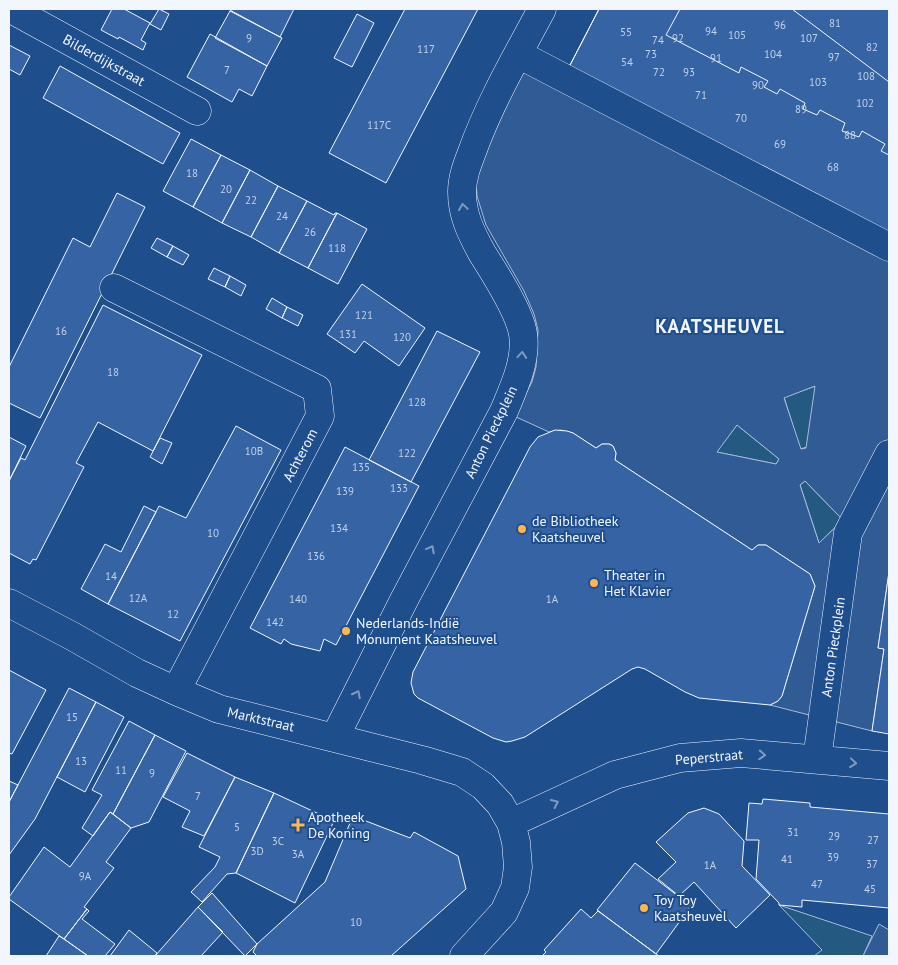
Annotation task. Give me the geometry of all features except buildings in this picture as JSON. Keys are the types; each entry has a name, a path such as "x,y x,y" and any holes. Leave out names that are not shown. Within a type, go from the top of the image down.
{"street":[{"name":"Bilderdijkstraat","path":"11,9 197,111"},
{"name":"Anton Pieckplein","path":"335,737 516,384 522,360 523,334 514,308 472,235 463,213 462,191 464,175 481,128 542,9"},
{"path":"518,54 889,247"},
{"name":"Achterom","path":"114,288 317,389 320,416 176,691"},
{"name":"Anton Pieckplein","path":"817,759 848,533 889,454"},
{"name":"Marktstraat","path":"9,603 137,673 219,709 422,760 462,772 483,786 500,804 511,823 516,842 518,867 515,888 504,912 464,956"},
{"name":"Peperstraat","path":"511,823 615,775 680,758 742,753 889,766"}],"shaded area":[{"path":"522,72 536,76 889,237 889,572 878,648 884,649 872,731 770,705 778,701 782,696 815,586 810,574 766,545 758,545 752,550 615,460 616,453 610,444 602,444 596,448 573,433 561,430 549,432 514,416 532,382 536,367 538,330 534,314 524,291 486,225 477,196 476,182 479,165","holes":["815,386 806,448 801,449 784,398","737,425 779,459 776,464 717,452","805,481 843,520 819,543 800,485"]},
{"path":"816,386 807,447 800,449 784,397"},
{"path":"737,425 779,459 776,464 716,452"},
{"path":"805,481 843,520 819,543 800,485"},
{"path":"779,905 872,936 863,956 814,956 822,950"},
{"path":"879,924 889,930 889,956 863,956"}],"place":[{"name":"de Bibliotheek Kaatsheuvel","path":"522,529"},
{"name":"Theater in Het Klavier","path":"594,583"},
{"name":"Nederlands-Indië Monument Kaatsheuvel","path":"346,631"},
{"name":"Apotheek De Koning","path":"298,825"},
{"name":"Toy Toy Kaatsheuvel","path":"644,908"}],"district":[{"name":"KAATSHEUVEL","path":"720,326"}]}
